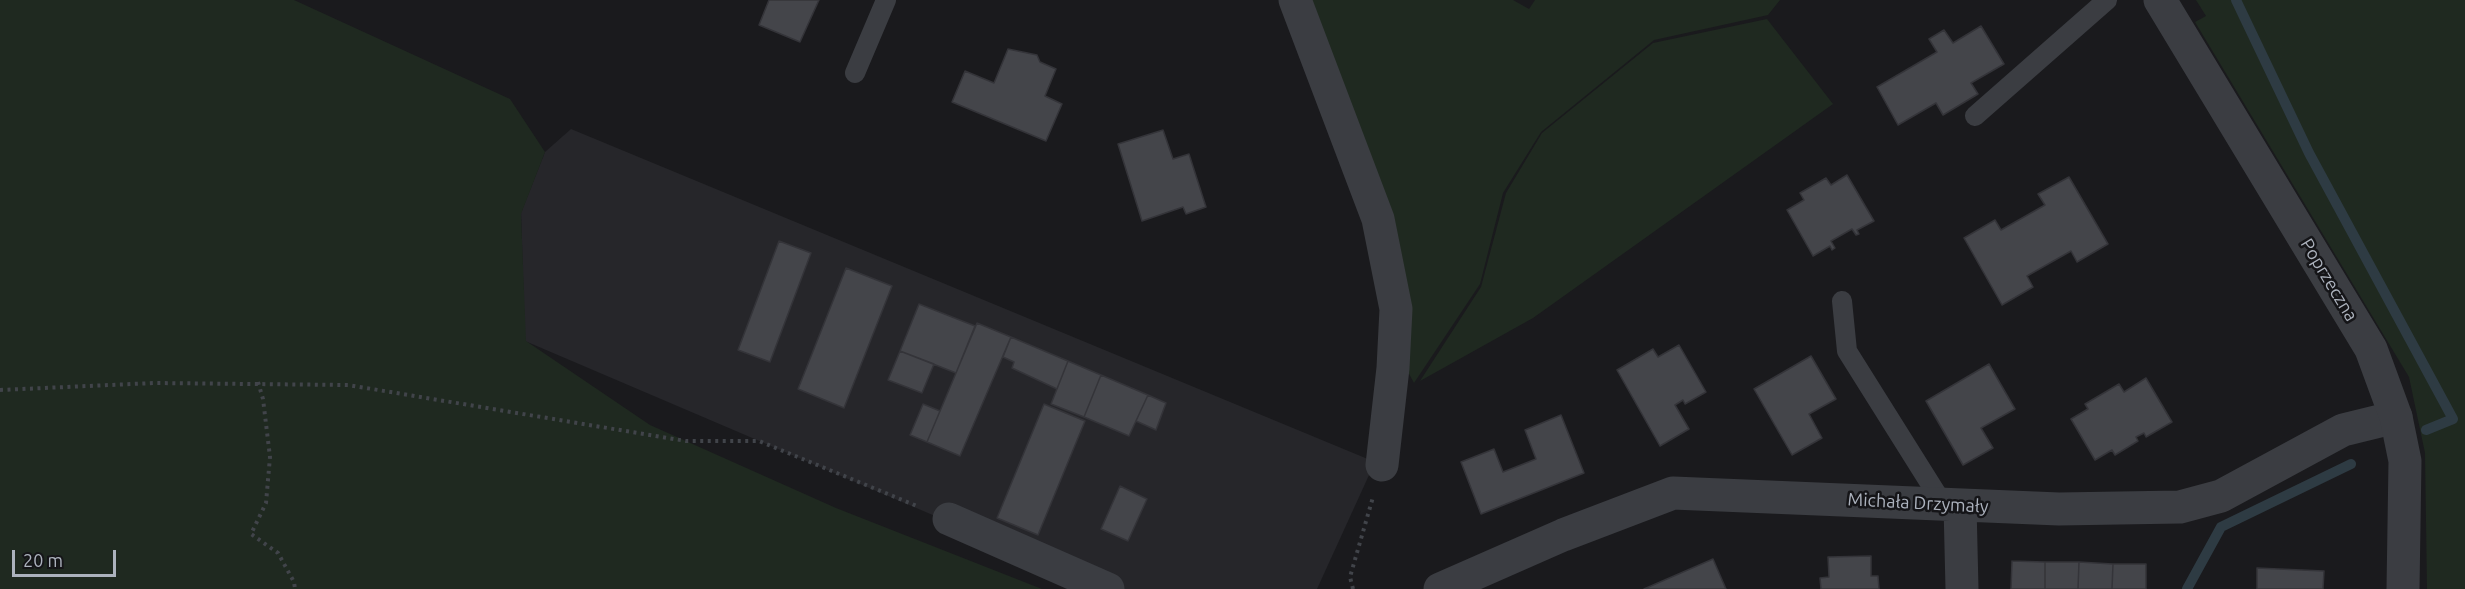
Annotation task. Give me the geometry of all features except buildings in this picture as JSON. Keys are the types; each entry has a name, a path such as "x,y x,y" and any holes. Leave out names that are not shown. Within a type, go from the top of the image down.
{"street":[{"path":"1294,0 1378,219 1396,309 1393,368 1382,465"},
{"name":"Poprzeczna","path":"2160,0 2371,349 2396,417 2405,461 2403,589"},
{"name":"Michała Drzymały","path":"1440,589 1563,535 1673,493 2060,509 2180,507 2221,496 2343,430 2396,417"},
{"path":"1952,504 1962,589"},
{"path":"949,519 1108,589"}],"lane":[{"path":"855,72 886,0"},
{"path":"1975,116 2107,0"},
{"path":"1842,301 1847,351 1952,504"}],"path":[{"path":"257,382 263,399 270,458 266,503 251,534 278,553 294,582 295,589"},
{"path":"0,390 154,383 257,382 348,385 686,441 759,441 949,519"},
{"path":"1353,589 1350,577 1382,465"}],"shaded area":[{"path":"571,129 1375,462 1317,589 1106,589 525,341 521,213 545,152"}],"green space":[{"path":"0,0 294,0 510,99 545,152 521,214 526,341 650,425 836,508 1042,589 0,589"},
{"path":"1310,0 1513,0 1529,9 1535,0 1780,0 1768,15 1654,40 1541,132 1503,193 1480,284 1414,383 1408,372"},
{"path":"2196,0 2465,0 2465,589 2427,589 2425,453 2409,377 2195,22 2206,16"},
{"path":"1767,19 1833,104 1533,318 1420,381 1481,287 1506,193 1542,133 1653,43"}],"waterway":[{"path":"2236,0 2309,153 2453,419 2426,430"},
{"path":"2187,589 2221,527 2351,464"}]}
